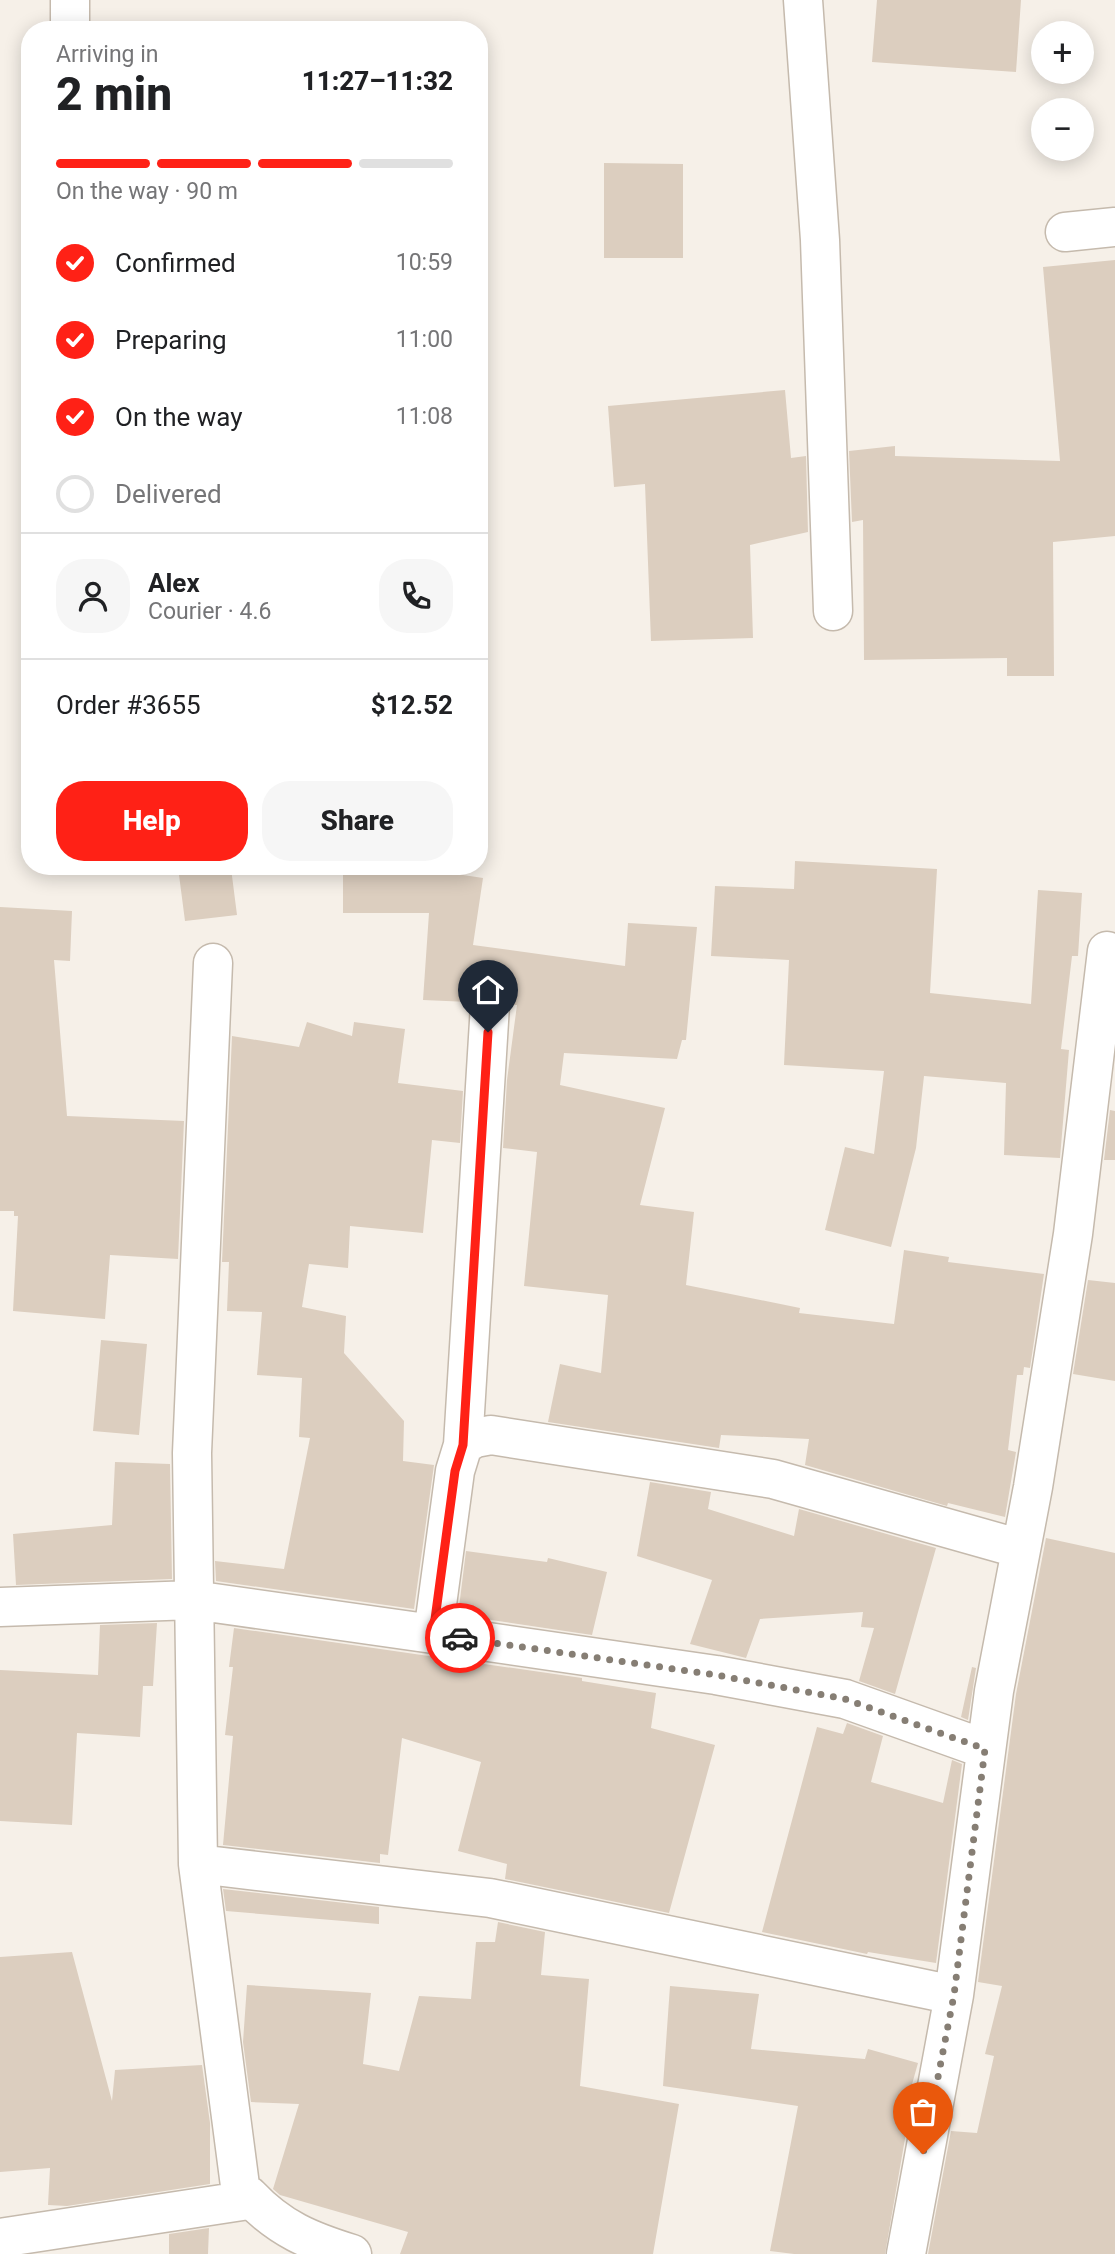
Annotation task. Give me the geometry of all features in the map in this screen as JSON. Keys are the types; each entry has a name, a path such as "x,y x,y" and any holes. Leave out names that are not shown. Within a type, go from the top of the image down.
{"street":[{"path":"70,0 70,21"},
{"path":"803,0 820,240 832,611"},
{"path":"1065,232 1115,228"},
{"path":"906,2254 954,1995 985,1749 1073,1234 1107,951"},
{"path":"213,963 192,1453 198,1864 242,2202"},
{"path":"433,1634 455,1471 463,1445 490,1004"},
{"path":"463,1445 475,1438 491,1435 774,1479 1021,1549"},
{"path":"0,1607 193,1600 433,1634 716,1675 845,1699 985,1749"},
{"path":"198,1864 490,1898 954,1995"},
{"path":"0,2238 242,2202 249,2196 271,2219 313,2242 352,2254"}],"building":[{"path":"877,0 1021,0 1016,72 872,62"},
{"path":"604,163 683,164 683,258 604,258"},
{"path":"1115,260 1115,536 1053,542 1054,676 1007,676 1007,658 864,660 863,520 852,522 849,451 895,446 895,456 1060,461 1043,267"},
{"path":"785,390 791,458 806,456 808,532 750,545 753,638 651,641 645,484 614,487 608,406"},
{"path":"795,861 937,869 930,993 1031,1004 1038,890 1082,893 1078,956 1072,956 1061,1049 1069,1050 1060,1158 1004,1155 1006,1083 924,1076 916,1148 891,1247 825,1230 845,1147 874,1154 884,1071 784,1065 789,960 711,956 715,886 794,889"},
{"path":"179,875 232,875 237,915 185,921"},
{"path":"343,875 463,875 483,878 473,945 625,966 628,923 697,927 686,1040 682,1040 677,1059 564,1053 560,1085 665,1108 640,1205 694,1212 686,1285 800,1308 799,1313 894,1324 904,1250 949,1257 948,1262 1044,1274 1030,1368 1024,1367 1023,1375 1017,1375 1008,1450 1016,1452 1005,1517 948,1503 947,1506 805,1465 809,1439 721,1435 719,1448 548,1422 560,1364 601,1373 608,1295 524,1286 537,1152 503,1148 507,1080 517,1005 512,1005 503,987 492,983 480,986 472,992 469,1002 423,1000 429,913 343,913"},
{"path":"0,907 72,911 70,961 54,960 67,1116 184,1121 178,1259 110,1255 105,1319 13,1311 18,1216 14,1216 14,1211 0,1211"},
{"path":"307,1022 352,1036 354,1022 405,1029 398,1083 463,1091 460,1143 432,1140 423,1233 350,1226 348,1268 309,1264 302,1307 346,1316 344,1353 404,1421 403,1461 434,1465 414,1609 216,1581 215,1561 284,1569 310,1438 299,1437 302,1378 257,1375 262,1312 227,1311 229,1262 222,1262 232,1036 299,1047"},
{"path":"1110,1110 1115,1111 1115,1160 1104,1160"},
{"path":"1088,1280 1115,1283 1115,1381 1073,1374"},
{"path":"101,1340 147,1344 139,1435 93,1431"},
{"path":"115,1462 170,1464 172,1579 16,1585 13,1534 112,1525"},
{"path":"650,1482 711,1492 708,1509 794,1536 799,1509 936,1548 895,1694 859,1681 874,1628 861,1627 863,1612 760,1619 746,1658 690,1644 712,1580 637,1556"},
{"path":"1046,1538 1115,1553 1115,2254 928,2254 951,2131 977,2133 994,2056 985,2054 1002,1986 978,1982 1016,1694"},
{"path":"466,1551 547,1562 548,1558 607,1572 592,1635 458,1615"},
{"path":"157,1623 153,1686 143,1686 140,1737 77,1733 72,1825 0,1821 0,1670 98,1675 100,1625"},
{"path":"234,1628 582,1678 582,1681 656,1693 651,1728 715,1745 669,1913 505,1879 507,1864 458,1851 481,1762 402,1738 388,1855 380,1854 380,1863 223,1845 233,1736 225,1735 233,1667 229,1667"},
{"path":"972,1667 976,1668 968,1720 961,1717"},
{"path":"847,1723 883,1736 871,1782 943,1803 952,1760 962,1764 936,1963 868,1952 867,1954 762,1932 817,1727 843,1734"},
{"path":"223,1889 379,1907 379,1924 226,1911"},
{"path":"498,1922 545,1932 541,1975 589,1979 580,2086 679,2104 653,2254 400,2254 408,2232 280,2195 273,2189 299,2104 251,2102 243,2042 247,1985 371,1993 363,2064 399,2071 419,1996 471,1999 476,1942 495,1942"},
{"path":"72,1952 112,2101 115,2070 202,2065 210,2123 210,2184 67,2206 48,2205 50,2168 0,2172 0,1957"},
{"path":"670,1986 759,1994 751,2049 865,2059 868,2049 918,2063 900,2127 907,2127 885,2254 794,2254 770,2251 798,2106 663,2086"},
{"path":"209,2228 208,2254 169,2254 169,2234"}],"way so far":[{"path":"460,1638 716,1675 845,1699 985,1749 954,1995 923,2154"}],"route":[{"path":"460,1638 433,1634 455,1471 463,1445 488,1032"}]}
